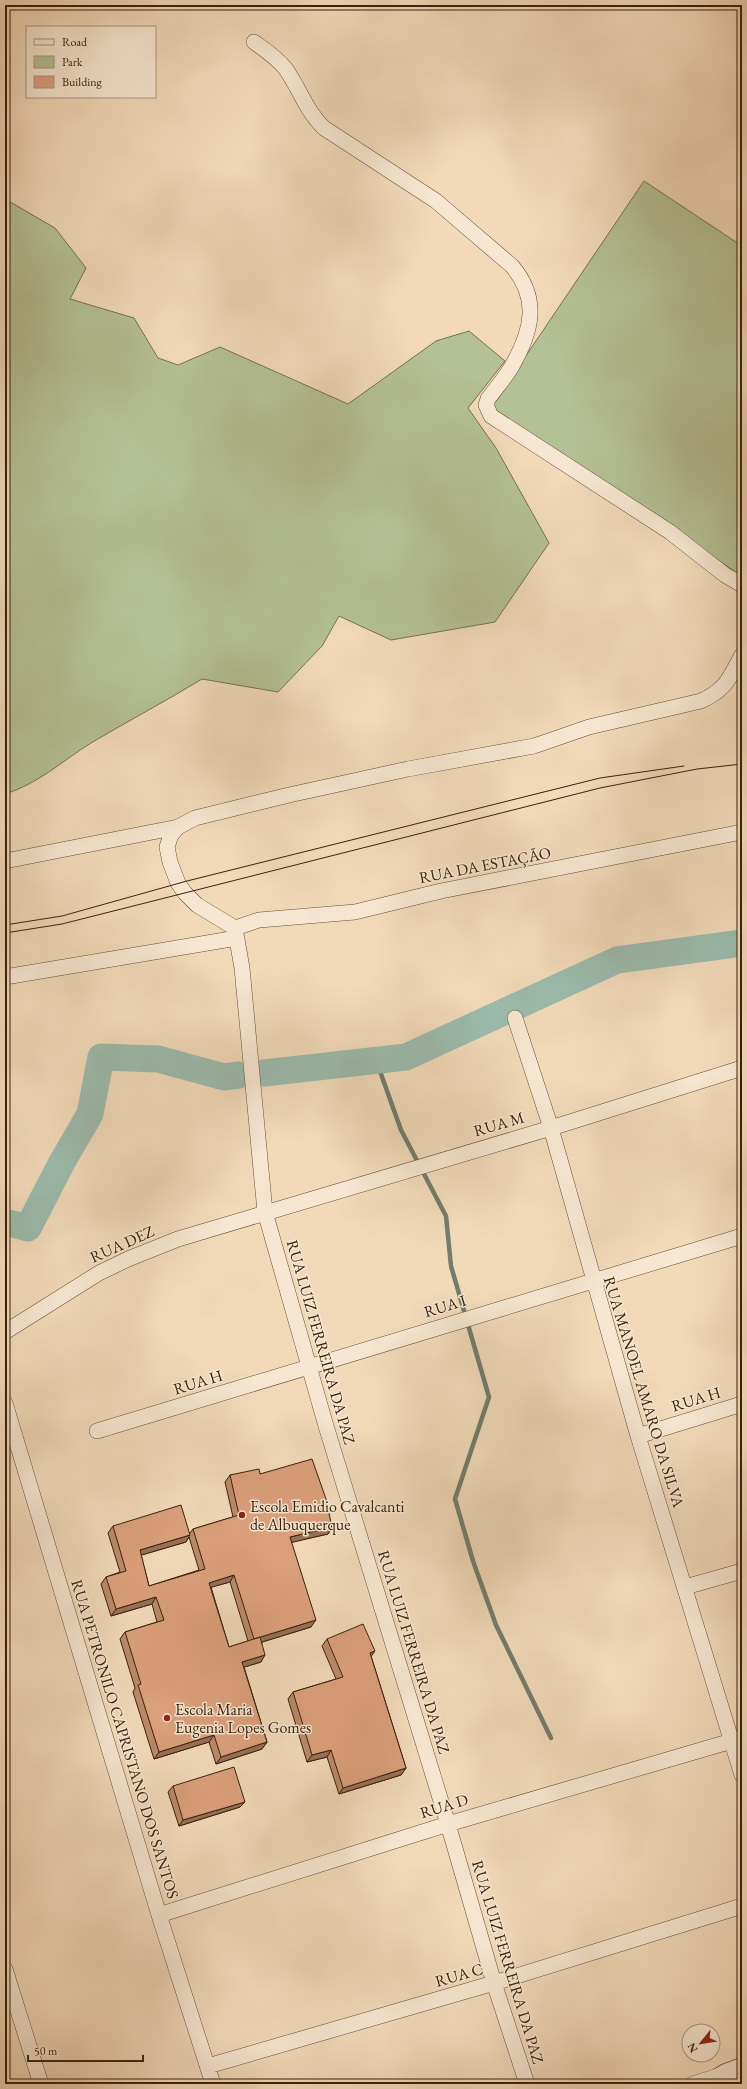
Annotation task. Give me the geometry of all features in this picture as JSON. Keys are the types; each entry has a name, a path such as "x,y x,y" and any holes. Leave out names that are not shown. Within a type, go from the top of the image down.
{"street":[{"path":"254,42 270,53 286,69 311,113 324,128 436,201 512,266 521,276 532,306 531,319 526,335 512,367 488,399 486,405 491,416 670,532 725,575 742,585"},
{"path":"5,861 178,827 195,818 289,795 408,769 534,746 589,727 701,701 715,694 724,686 742,655"},
{"path":"178,827 170,835 167,847 170,862 178,883 185,893 197,905 236,933"},
{"name":"RUA DA ESTAÇÃO","path":"5,977 236,933 259,920 355,912 441,891 742,832"},
{"name":"RUA LUIZ FERREIRA DA PAZ","path":"236,933 242,968 265,1212 309,1367 448,1824 494,1983 527,2084"},
{"name":"RUA MANOEL AMARO DA SILVA","path":"515,1018 550,1128 592,1280 638,1436 685,1587 736,1740 742,1775"},
{"name":"RUA M","path":"265,1212 550,1128 742,1068"},
{"name":"RUA DEZ","path":"5,1332 71,1289 128,1259 178,1239 265,1212"},
{"name":"RUA I","path":"309,1367 489,1311 742,1236"},
{"name":"RUA H","path":"97,1431 309,1367"},
{"name":"RUA PETRONILO CAPRISTANO DOS SANTOS","path":"5,1403 159,1915 214,2084"},
{"name":"RUA H","path":"638,1436 742,1404"},
{"path":"685,1587 742,1570"},
{"name":"RUA D","path":"159,1915 448,1824 736,1740"},
{"name":"RUA C","path":"208,2066 494,1983 742,1906"},
{"path":"5,1969 42,2084"},
{"path":"692,2084 734,2070"},
{"path":"708,2084 734,2070"}],"green space":[{"path":"644,181 742,246 742,576 490,409"},
{"path":"5,199 55,228 86,268 70,299 134,318 158,358 178,365 220,347 348,404 436,341 469,331 505,361 468,408 496,448 549,543 495,622 391,640 339,616 322,646 278,692 202,679 91,743 39,778 17,790 5,794"}],"building":[{"path":"312,1459 326,1499 332,1527 290,1537 316,1620 260,1637 265,1655 242,1662 267,1742 221,1757 214,1735 159,1752 138,1685 141,1684 125,1632 164,1620 156,1597 116,1609 106,1577 126,1571 113,1526 181,1505 190,1535 140,1550 149,1586 205,1569 193,1529 239,1515 230,1475 259,1469 260,1474","holes":["234,1575 254,1639 229,1647 209,1583"]},
{"path":"363,1624 375,1651 370,1653 406,1768 343,1788 331,1750 312,1755 293,1692 343,1677 327,1639"},
{"path":"234,1767 245,1802 183,1820 173,1786"}],"waterway":[{"path":"264,1073 406,1057 617,960 742,943"},
{"path":"5,1222 28,1228 62,1162 90,1114 101,1057 158,1059 224,1077 239,1075"},
{"path":"376,1060 401,1130 446,1216 451,1266 489,1397 455,1499 473,1561 496,1625 551,1738"}],"tram line":[{"path":"5,933 62,924 600,788 697,769 742,764"},
{"path":"5,925 62,916 187,881 600,778 684,766"}],"place":[{"name":"Escola Emidio Cavalcanti de Albuquerque","path":"242,1515"},
{"name":"Escola Maria Eugenia Lopes Gomes","path":"167,1718"}]}
